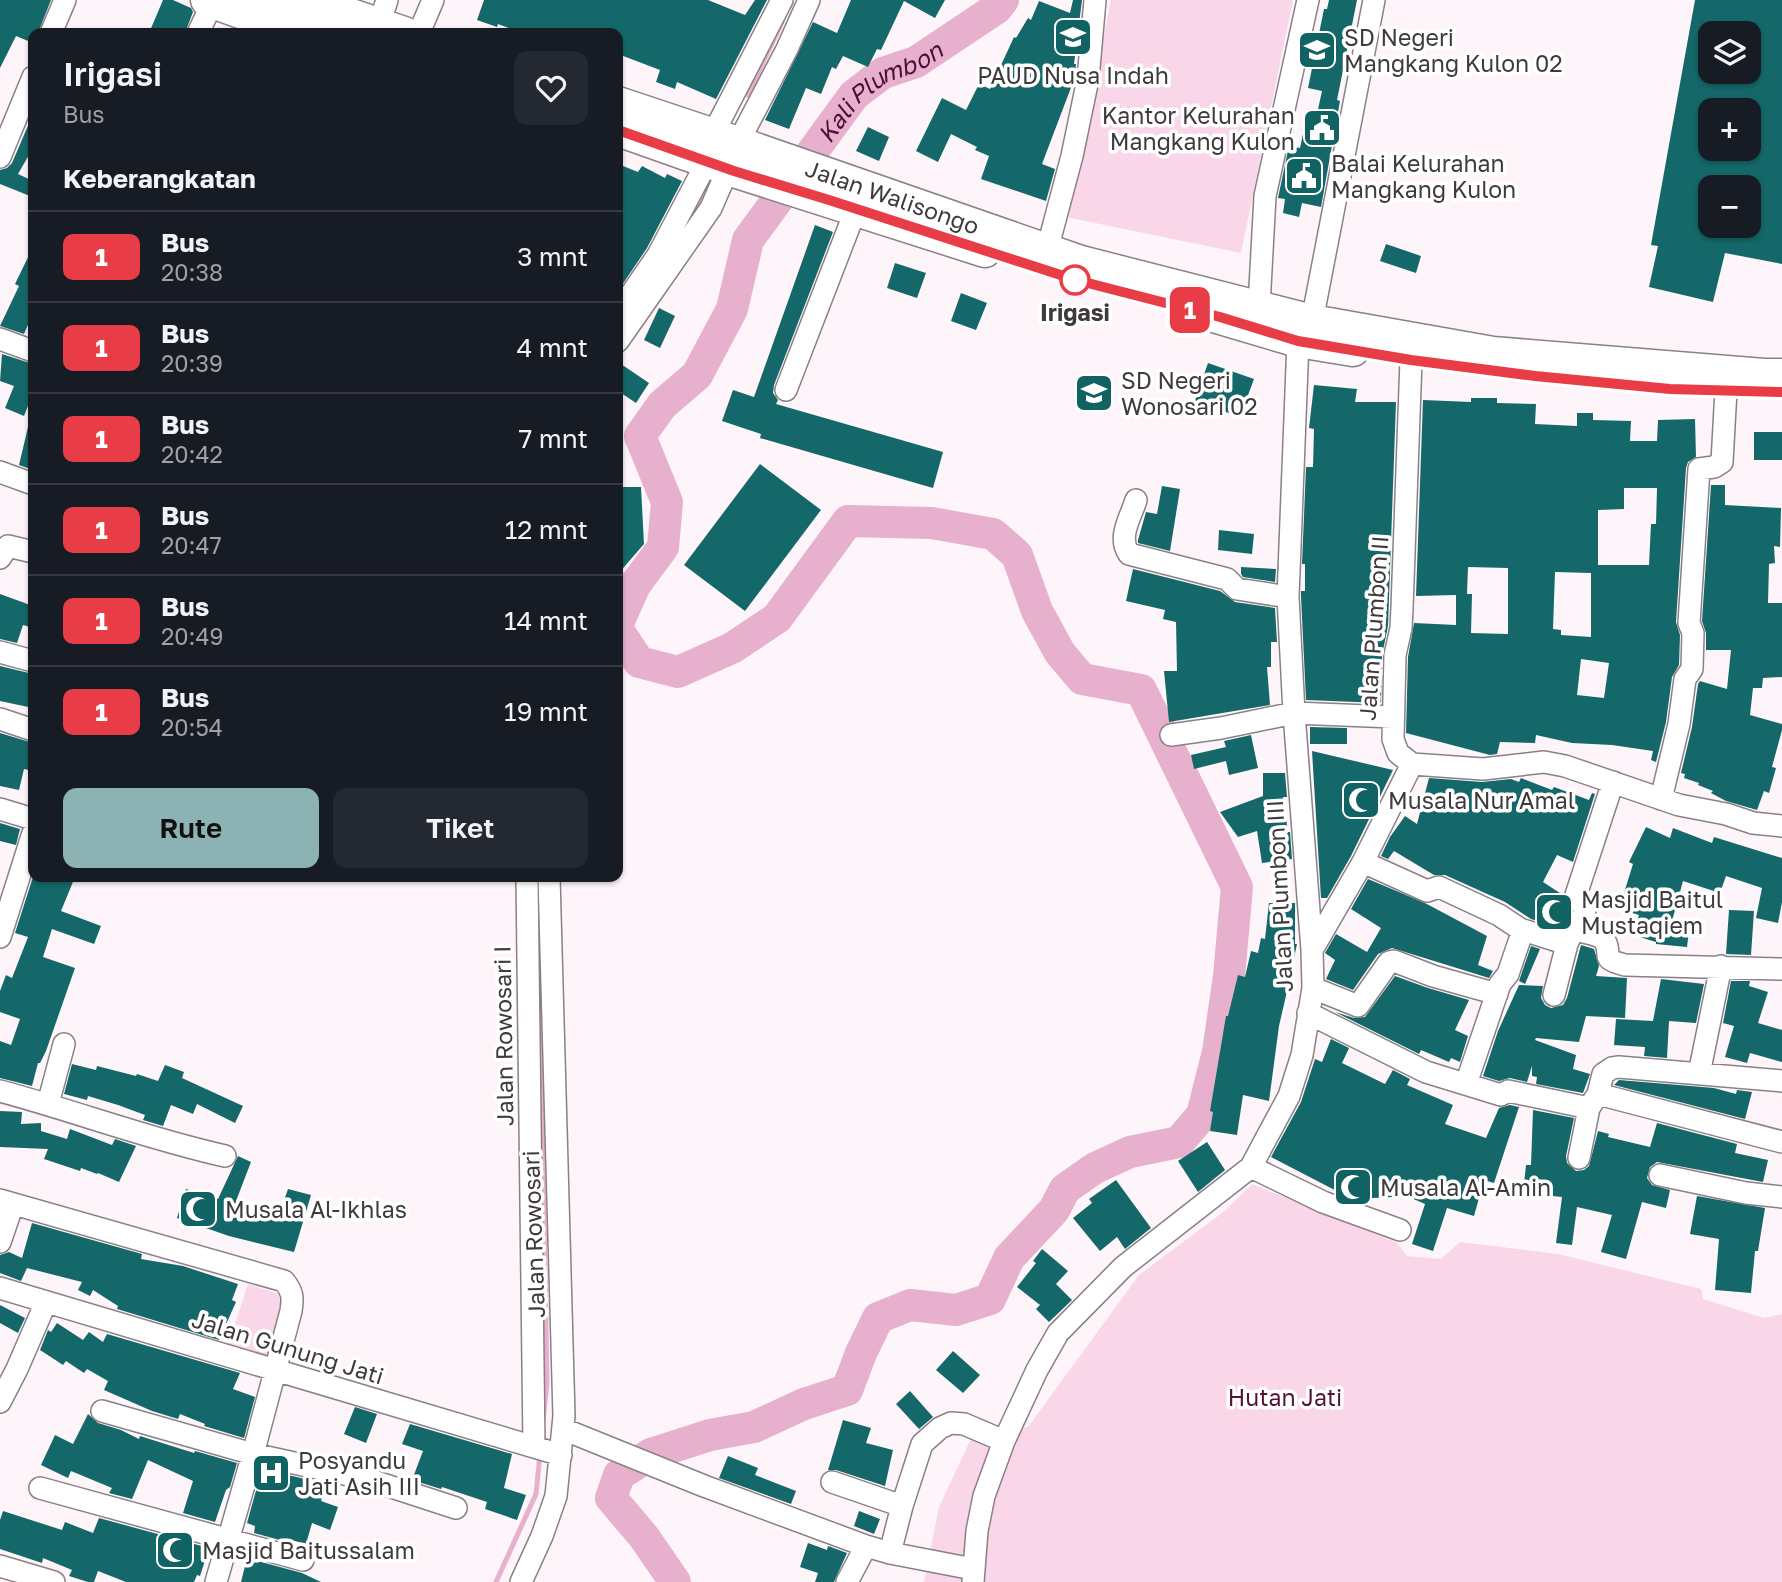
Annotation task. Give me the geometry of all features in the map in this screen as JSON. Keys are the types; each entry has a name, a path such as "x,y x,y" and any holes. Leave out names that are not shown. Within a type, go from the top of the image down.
{"highway":[{"path":"249,0 331,28"},
{"path":"307,0 390,19"},
{"path":"210,1 285,28"},
{"path":"623,105 728,154 1076,280 1220,317 1305,331 1411,360 1538,366 1670,389 1782,392"},
{"path":"623,131 728,154"},
{"name":"Jalan Walisongo","path":"840,195 1047,250 1081,262 1259,306 1305,331 1493,353 1538,366 1782,375"}],"street":[{"path":"53,28 65,0"},
{"path":"421,28 433,0"},
{"path":"623,334 711,208 728,154 775,44 782,0"},
{"path":"775,44 809,0"},
{"path":"1047,250 1072,156 1088,79 1095,0"},
{"path":"1259,306 1265,196 1308,0"},
{"name":"Jalan Plumbon III","path":"973,1576 977,1531 984,1496 1004,1441 1037,1370 1058,1333 1124,1267 1251,1167 1295,1081 1312,988 1312,950 1288,597 1305,331 1374,0"},
{"path":"200,28 210,1"},
{"path":"0,158 28,89"},
{"path":"623,306 728,154"},
{"path":"786,390 840,195"},
{"path":"0,338 28,349"},
{"name":"Jalan Plumbon II","path":"1411,360 1403,596 1401,628 1395,655 1393,717 1394,745 1398,753 1412,764"},
{"path":"1661,799 1679,724 1685,679 1692,669 1693,633 1689,623 1699,469 1714,467 1722,462 1726,390"},
{"path":"0,472 28,482"},
{"path":"1136,500 1126,529 1124,547 1129,554 1227,579 1237,589 1288,597"},
{"path":"0,558 8,546 28,551"},
{"path":"0,652 28,660"},
{"path":"1171,735 1294,713 1393,717"},
{"path":"0,719 28,728"},
{"path":"1312,950 1363,862 1412,764 1483,769 1544,762 1565,766 1688,807 1726,814 1753,823 1782,826"},
{"path":"1554,995 1572,937 1586,907 1576,899 1576,895 1613,782"},
{"path":"0,809 28,817"},
{"path":"0,937 28,850"},
{"path":"1363,862 1427,891 1438,887 1499,915 1523,930 1605,940 1605,951 1613,962 1625,965 1782,969"},
{"name":"Jalan Rowosari I","path":"527,882 544,1449"},
{"name":"Jalan Rowosari","path":"521,1582 542,1536 556,1496 544,1449 564,1429 549,882"},
{"path":"1466,1084 1500,984 1508,974 1523,930"},
{"path":"1312,988 1358,1006 1389,962 1394,961 1433,976 1497,994"},
{"path":"1699,1074 1721,966"},
{"path":"1308,1013 1426,1072 1501,1095 1508,1091 1594,1101 1782,1142"},
{"path":"48,1104 64,1044"},
{"path":"1579,1158 1603,1074 1612,1068 1782,1081"},
{"path":"0,1091 150,1138 225,1156"},
{"path":"1251,1167 1322,1202 1400,1230"},
{"path":"1660,1175 1746,1193 1782,1197"},
{"path":"0,1242 6,1202 284,1282 292,1292 293,1301 253,1454 216,1582"},
{"name":"Jalan Gunung Jati","path":"0,1288 544,1449"},
{"path":"0,1402 46,1302"},
{"path":"102,1411 253,1454 367,1479 456,1508"},
{"path":"890,1553 922,1444 940,1428 951,1423 964,1424 1004,1441"},
{"path":"564,1429 866,1546 973,1576"},
{"path":"832,1482 902,1506"},
{"path":"40,1488 303,1560"},
{"path":"847,1582 866,1546"},
{"path":"0,1566 54,1582"}],"green space":[{"path":"1111,0 1293,0 1241,253 1066,217"},
{"name":"Hutan Jati","path":"1252,1184 1397,1243 1407,1256 1441,1259 1460,1242 1558,1254 1701,1289 1703,1299 1764,1318 1782,1314 1782,1582 924,1582 939,1507 970,1441 1028,1427 1139,1275 1226,1210"},
{"path":"248,1284 291,1298 270,1362 227,1349"}],"building":[{"path":"0,0 51,0 40,28 28,28 28,41 16,36 0,68"},
{"path":"163,0 173,0 191,8 193,12 187,28 151,28"},
{"path":"484,0 708,0 745,15 755,0 767,0 716,99 677,82 675,89 656,82 660,70 623,56 623,28 509,28 477,20"},
{"path":"851,0 945,0 935,18 904,1 881,50 877,49 868,67 843,56 836,69 832,67 821,94 806,88 789,129 765,120 813,22 837,33"},
{"path":"1073,0 1082,0 1074,64 1075,77 1042,164 1055,169 1046,201 981,179 989,156 951,134 938,162 916,151 942,98 966,110 979,84 990,89 1014,37 1016,38 1028,18 1031,20 1039,1 1070,13"},
{"path":"1329,0 1357,0 1337,100 1340,101 1321,207 1302,203 1299,217 1283,213 1285,199 1278,198 1289,146 1300,148 1303,134 1308,136 1311,122 1315,123 1322,91 1308,88 1324,9 1327,9"},
{"path":"1695,0 1782,0 1782,264 1725,253 1713,302 1649,287 1658,246 1651,245"},
{"path":"28,126 28,157 18,174 28,179 28,195 0,184 0,170 12,163"},
{"path":"868,127 889,137 879,161 856,151"},
{"path":"623,166 638,172 642,166 665,178 667,174 682,181 647,248 623,284"},
{"path":"815,225 833,232 774,385 773,393 778,400 776,404 943,452 933,488 760,438 761,434 722,421 733,390 754,397"},
{"path":"1386,244 1421,256 1416,273 1380,261"},
{"path":"28,257 28,325 24,334 0,326 19,286 15,284"},
{"path":"895,263 926,273 917,298 887,288"},
{"path":"961,293 987,303 976,330 951,321"},
{"path":"659,308 675,316 660,348 644,340"},
{"path":"2,354 28,362 28,406 24,416 5,408 14,386 0,381"},
{"path":"1208,363 1254,379 1240,417 1195,401"},
{"path":"623,365 649,383 636,403 623,394"},
{"path":"1314,385 1357,389 1355,402 1396,402 1388,626 1382,655 1381,703 1306,700 1301,591 1305,591 1305,564 1302,564 1306,467 1313,467 1314,429 1309,428"},
{"path":"1471,398 1497,398 1497,403 1536,404 1535,424 1577,426 1577,413 1593,413 1593,420 1631,421 1630,441 1657,441 1658,420 1695,419 1696,457 1688,462 1686,468 1676,622 1680,635 1679,665 1672,677 1666,722 1656,762 1651,760 1653,751 1572,743 1536,735 1535,743 1500,742 1497,754 1490,755 1406,733 1408,657 1414,623 1456,625 1456,595 1416,596 1423,400 1471,402","holes":["1624,488 1657,488 1656,524 1651,524 1649,565 1598,565 1598,510 1624,509","1468,567 1508,568 1508,634 1471,633 1472,594 1467,594","1555,572 1591,573 1591,637 1561,635 1561,630 1553,629","1581,659 1609,663 1604,698 1577,695"]},
{"path":"28,427 28,468 19,465"},
{"path":"1754,432 1782,432 1782,460 1754,460"},
{"path":"760,464 821,510 745,611 684,565"},
{"path":"1711,485 1725,485 1725,505 1781,508 1780,547 1774,546 1775,563 1769,564 1768,603 1782,603 1782,677 1763,678 1762,688 1753,688 1750,715 1782,724 1782,730 1772,767 1776,768 1769,793 1764,791 1757,810 1726,801 1711,793 1713,791 1698,785 1699,783 1684,778 1685,774 1681,773 1692,727 1698,684 1700,681 1727,689 1731,650 1706,650 1706,633 1702,621"},
{"path":"1162,486 1180,489 1170,551 1138,543 1146,512 1157,514"},
{"path":"623,487 641,487 644,544 623,568"},
{"path":"1219,530 1254,534 1252,554 1218,550"},
{"path":"1241,567 1276,569 1275,582 1243,577"},
{"path":"1133,569 1220,591 1235,602 1275,608 1277,642 1271,642 1271,667 1267,667 1270,705 1169,722 1164,671 1177,671 1176,622 1163,619 1165,610 1126,601"},
{"path":"0,594 28,604 28,626 23,625 17,643 0,639"},
{"path":"0,666 28,673 28,707 0,701"},
{"path":"1310,727 1347,728 1347,744 1310,744"},
{"path":"0,733 28,741 28,770 24,769 19,790 0,786"},
{"path":"1251,735 1258,768 1229,775 1226,761 1194,769 1191,755 1226,747 1224,741"},
{"path":"1312,751 1393,770 1327,898 1321,898"},
{"path":"1263,773 1285,773 1287,797 1283,797 1292,859 1262,863 1257,831 1238,837 1220,812 1263,796"},
{"path":"1429,778 1482,782 1511,779 1519,782 1521,778 1589,800 1592,793 1595,794 1573,862 1557,855 1543,882 1563,895 1564,904 1571,912 1560,928 1531,919 1505,902 1445,875 1434,875 1394,851 1388,859 1381,856 1405,816 1417,824"},
{"path":"0,823 20,829 16,845 0,841"},
{"path":"1646,827 1670,838 1673,828 1712,843 1714,837 1782,858 1782,902 1778,923 1756,918 1762,888 1726,876 1720,893 1683,881 1672,921 1690,923 1687,947 1656,944 1633,935 1639,915 1619,909 1633,864 1629,862"},
{"path":"1368,879 1425,903 1487,936 1478,965 1493,971 1489,978 1392,948 1378,954 1353,990 1326,979 1335,960 1325,953 1336,934 1367,952 1381,928 1351,909"},
{"path":"31,882 73,882 61,911 101,926 94,944 52,929 43,957 75,968 46,1051 38,1063 32,1086 0,1078 0,1041 11,1045 20,1019 0,1012 0,991 6,975 12,978 28,937 15,933"},
{"path":"1269,903 1295,903 1297,944 1294,958 1288,957 1282,985 1288,987 1279,1026 1269,1101 1243,1095 1237,1135 1210,1131 1213,1112 1210,1111 1226,1016 1238,975 1245,977 1251,951 1258,953 1261,938 1265,939"},
{"path":"1729,910 1754,911 1751,955 1726,954"},
{"path":"1581,945 1594,949 1599,966 1596,976 1627,978 1625,1018 1586,1016 1579,1042 1535,1040 1576,1055 1573,1069 1590,1074 1583,1093 1536,1084 1537,1077 1532,1076 1532,1066 1527,1082 1510,1078 1499,1081 1483,1076 1498,1031 1519,985 1543,986 1541,998 1545,1005 1551,1008 1563,1005"},
{"path":"1531,946 1540,949 1525,984 1519,981"},
{"path":"1395,976 1469,1000 1455,1030 1468,1036 1460,1062 1451,1058 1449,1062 1421,1050 1419,1054 1335,1012 1354,1018 1365,1017"},
{"path":"1661,979 1704,984 1696,1023 1669,1021 1667,1058 1644,1056 1645,1047 1614,1045 1616,1019 1653,1021"},
{"path":"1731,981 1750,981 1749,986 1768,992 1758,1023 1782,1030 1782,1062 1750,1053 1747,1063 1725,1057 1734,1026 1723,1023"},
{"path":"1331,1039 1349,1048 1342,1063 1385,1084 1393,1070 1410,1079 1407,1085 1453,1105 1445,1124 1486,1138 1499,1108 1510,1105 1519,1107 1494,1183 1484,1180 1474,1216 1447,1208 1433,1251 1412,1244 1425,1204 1395,1191 1393,1197 1352,1199 1271,1157 1301,1102 1315,1059 1322,1062"},
{"path":"72,1064 96,1070 97,1066 158,1081 165,1065 184,1072 182,1078 243,1106 235,1123 197,1104 193,1114 171,1105 163,1126 143,1120 145,1115 118,1105 88,1096 87,1100 64,1094"},
{"path":"1619,1080 1714,1088 1736,1094 1737,1090 1752,1092 1745,1119 1614,1085"},
{"path":"1533,1110 1574,1118 1566,1156 1567,1163 1576,1171 1589,1166 1598,1131 1609,1134 1608,1137 1650,1147 1657,1123 1737,1144 1735,1153 1768,1160 1763,1182 1657,1162 1650,1167 1647,1178 1652,1185 1670,1190 1666,1208 1642,1202 1626,1259 1601,1252 1612,1215 1577,1207 1572,1245 1556,1243 1562,1197 1523,1193 1526,1165 1531,1165"},
{"path":"0,1111 22,1112 21,1124 41,1123 41,1131 67,1139 70,1129 112,1145 115,1139 136,1146 119,1182 98,1173 81,1168 80,1171 44,1159 48,1149 0,1147"},
{"path":"1207,1142 1225,1170 1198,1192 1178,1161"},
{"path":"238,1156 251,1162 236,1201 280,1212 288,1189 311,1195 294,1252 229,1236 177,1218 186,1189 218,1199"},
{"path":"1116,1180 1151,1228 1125,1249 1117,1237 1100,1251 1073,1218 1092,1203 1089,1199"},
{"path":"1697,1196 1765,1208 1758,1251 1755,1251 1751,1293 1715,1290 1719,1239 1690,1234"},
{"path":"32,1223 142,1254 141,1259 183,1266 238,1284 232,1300 236,1302 219,1340 117,1309 118,1306 93,1290 90,1296 78,1290 82,1282 27,1268 21,1281 0,1273 0,1255 9,1252 22,1258"},
{"path":"1042,1249 1068,1271 1056,1284 1072,1300 1049,1322 1036,1309 1040,1305 1017,1287 1036,1263 1033,1261"},
{"path":"0,1305 25,1318 18,1333 0,1323"},
{"path":"57,1323 83,1340 89,1332 103,1342 107,1334 240,1373 233,1389 255,1397 244,1438 204,1426 205,1424 180,1414 178,1419 152,1411 104,1390 108,1381 87,1369 84,1373 66,1361 63,1365 40,1350 48,1330 51,1332"},
{"path":"953,1351 980,1375 963,1393 936,1370"},
{"path":"910,1391 933,1417 919,1429 896,1404"},
{"path":"355,1407 377,1414 366,1443 344,1434"},
{"path":"88,1414 98,1423 139,1439 140,1436 237,1463 215,1522 183,1513 193,1481 148,1460 132,1499 109,1493 112,1488 71,1471 68,1478 41,1465 55,1435 73,1444"},
{"path":"843,1420 871,1428 866,1443 893,1450 885,1486 836,1470 828,1470"},
{"path":"410,1424 512,1454 504,1488 526,1495 517,1520 485,1509 487,1502 412,1480 423,1451 402,1444"},
{"path":"728,1456 758,1468 755,1475 796,1491 791,1504 719,1478"},
{"path":"262,1469 327,1484 321,1501 338,1507 330,1530 312,1523 306,1544 254,1533 255,1526 247,1523"},
{"path":"3,1511 62,1530 65,1522 93,1533 99,1518 209,1548 200,1576 197,1575 194,1582 126,1582 98,1571 94,1582 88,1582 69,1576 72,1570 43,1558 42,1563 0,1549 0,1520"},
{"path":"859,1511 880,1519 874,1534 854,1526"},
{"path":"808,1543 847,1553 834,1582 815,1582 818,1573 800,1567"},
{"path":"247,1558 302,1573 321,1582 241,1582"}],"waterway":[{"name":"Kali Plumbon","path":"623,612 635,585 663,547 667,502 640,436 662,405 697,375 732,309 748,240 854,95 883,73 916,62 997,8 1003,0"},
{"path":"748,95 782,22"},
{"path":"684,227 706,195"},
{"path":"623,638 639,662 678,672 732,648 777,618 848,521 932,523 993,534 1017,555 1037,611 1060,653 1082,679 1141,690 1237,887 1229,976 1218,1052 1202,1115 1179,1142 1130,1152 1095,1168 1065,1189 1054,1210 1009,1258 990,1299 956,1310 910,1305 878,1318 847,1390 804,1404 754,1427 710,1435 651,1454 619,1475 611,1498 644,1537 675,1582"},
{"path":"538,882 547,1384 543,1420"},
{"path":"496,1582 536,1494 540,1454"}],"bus line":[{"name":"1","path":"623,132 734,171 1076,280 1220,317 1298,341 1411,360 1535,376 1670,389 1782,392"}],"place":[{"name":"PAUD Nusa Indah","path":"1073,37"},
{"name":"SD Negeri Mangkang Kulon 02","path":"1317,50"},
{"name":"Kantor Kelurahan Mangkang Kulon","path":"1322,128"},
{"name":"Balai Kelurahan Mangkang Kulon","path":"1304,176"},
{"name":"Irigasi","path":"1075,280"},
{"name":"SD Negeri Wonosari 02","path":"1094,393"},
{"name":"Musala Nur Amal","path":"1361,800"},
{"name":"Masjid Baitul Mustaqiem","path":"1554,912"},
{"name":"Musala Al-Amin","path":"1353,1187"},
{"name":"Musala Al-Ikhlas","path":"198,1209"},
{"name":"Posyandu Jati Asih III","path":"271,1473"},
{"name":"Masjid Baitussalam","path":"175,1550"}]}
